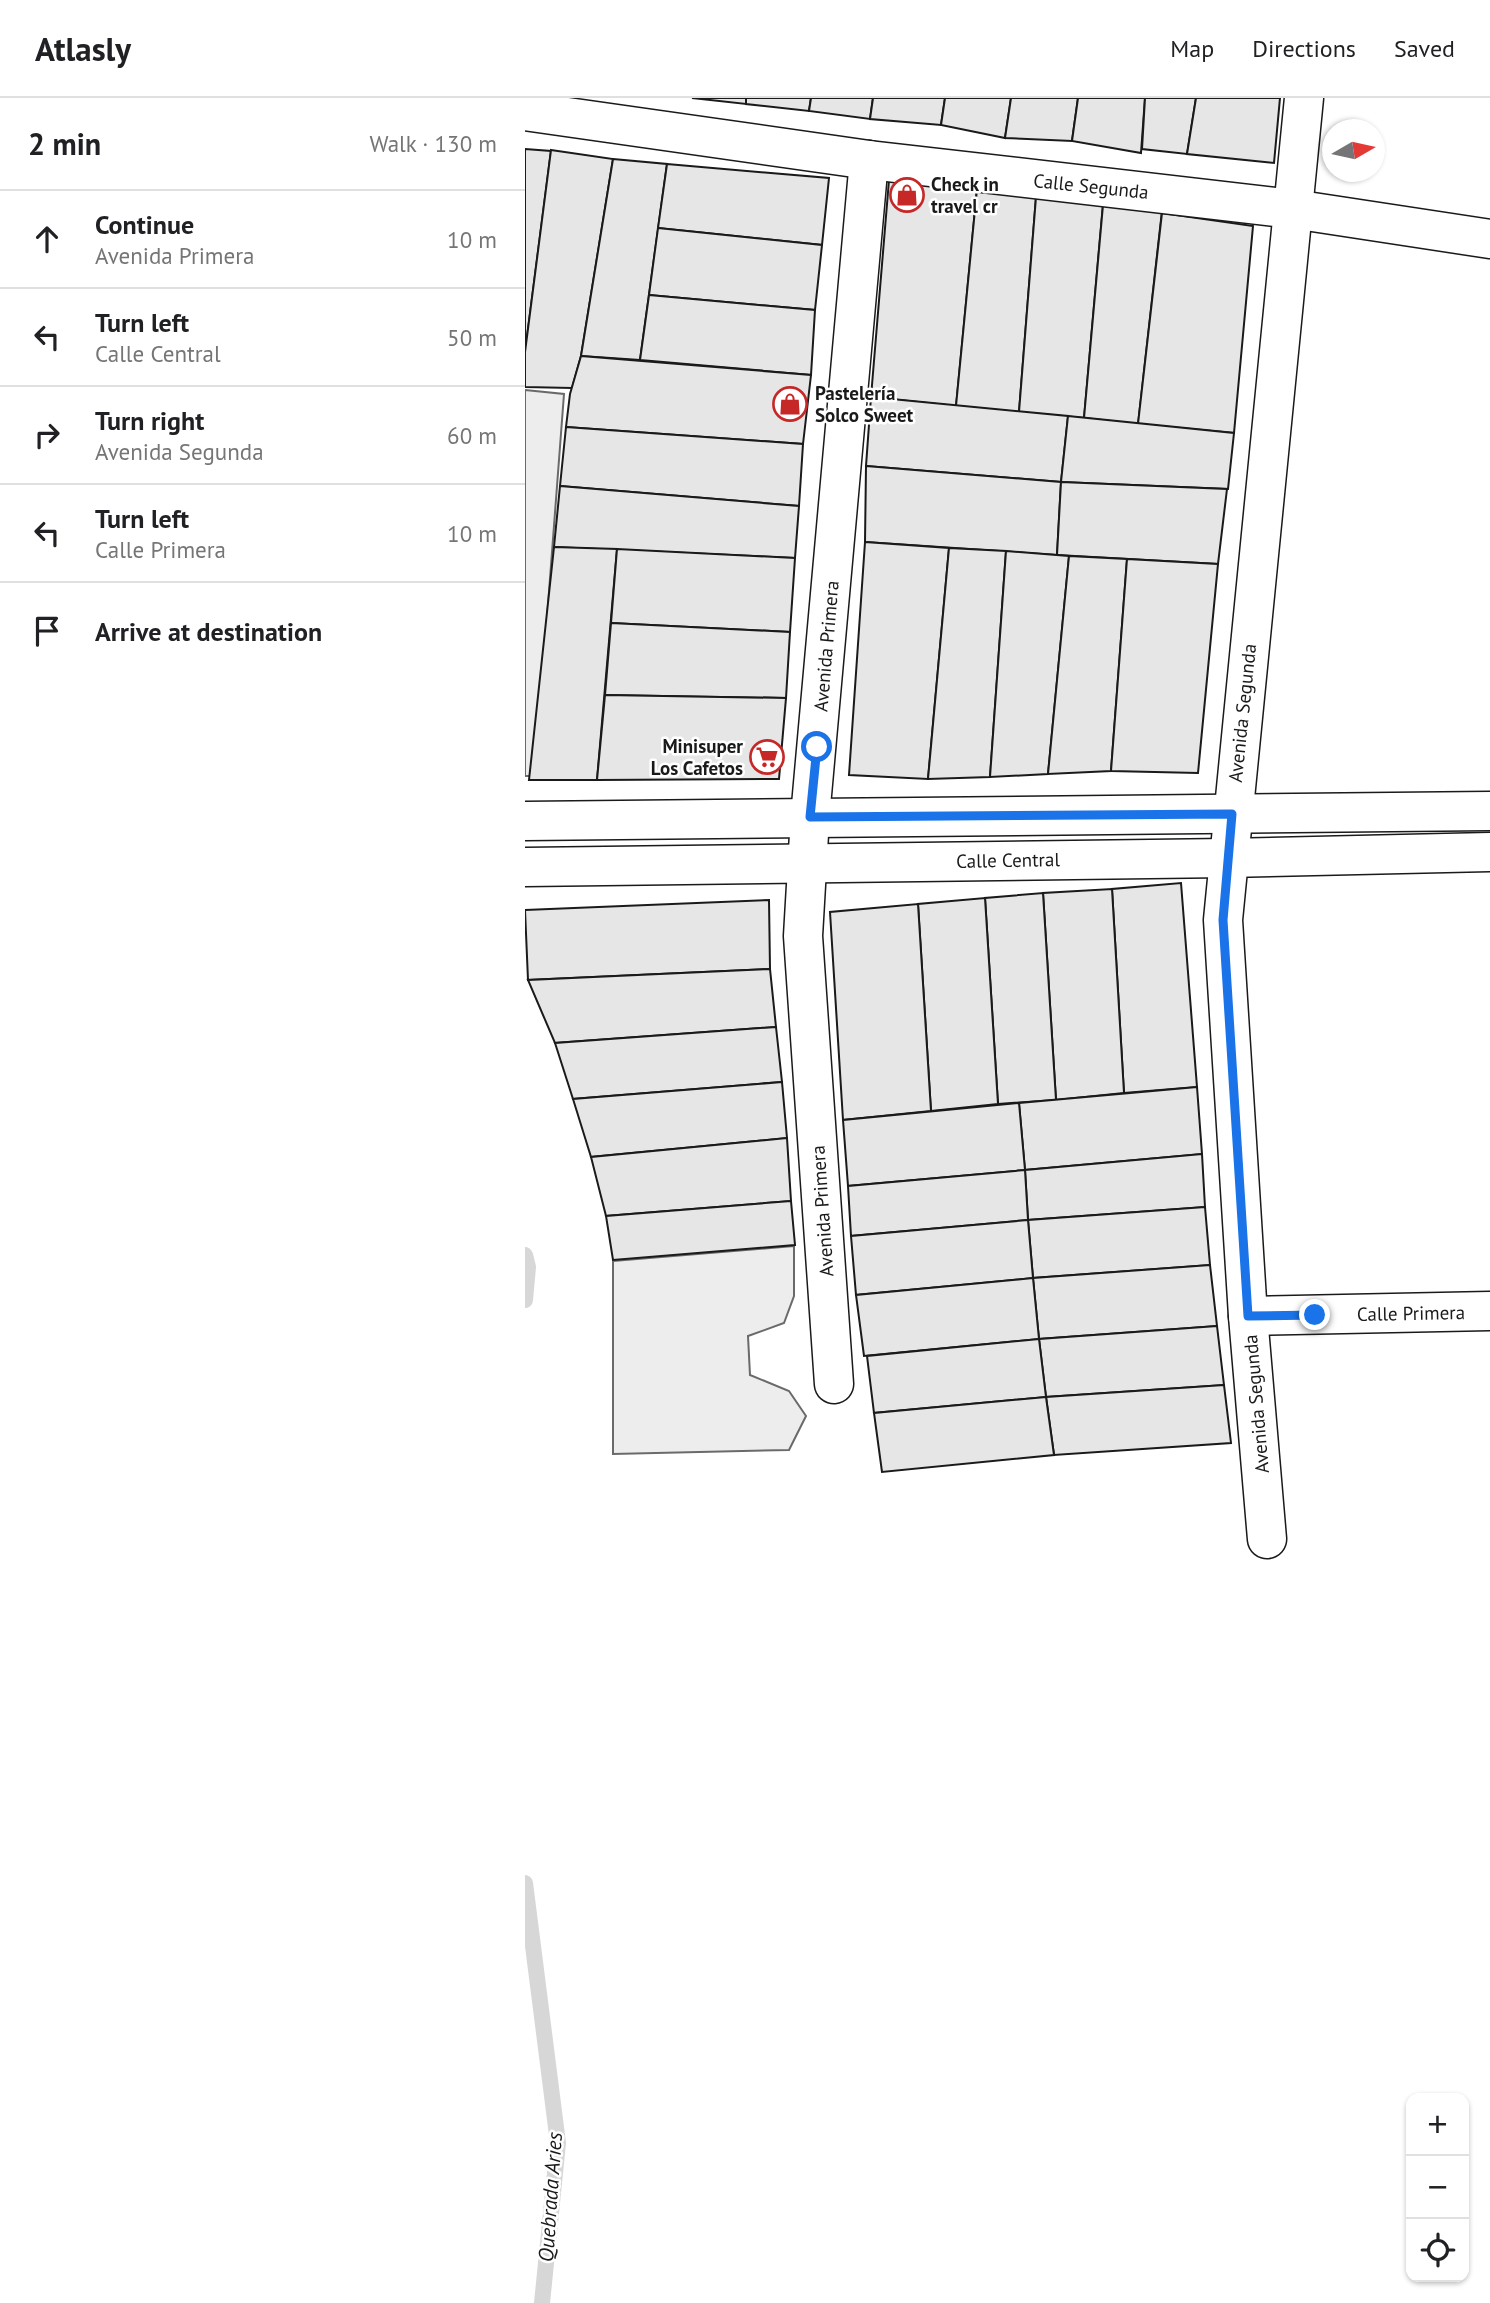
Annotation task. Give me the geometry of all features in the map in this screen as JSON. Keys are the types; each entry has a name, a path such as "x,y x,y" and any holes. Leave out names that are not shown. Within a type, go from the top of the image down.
{"street":[{"name":"Avenida Segunda","path":"1267,1539 1248,1316 1223,920 1304,98"},
{"name":"Calle Segunda","path":"525,111 869,160 1293,209 1490,239"},
{"name":"Avenida Primera","path":"834,1384 803,936 806,863 869,160"},
{"path":"525,821 1490,811"},
{"name":"Calle Central","path":"525,867 1490,852"},
{"name":"Calle Primera","path":"1248,1316 1490,1311"}],"shaded area":[{"path":"525,390 564,394 535,776 525,776"},
{"path":"794,1246 794,1296 784,1323 748,1336 750,1375 789,1391 806,1416 789,1450 613,1454 613,1261"}],"building":[{"path":"692,98 746,98 746,104"},
{"path":"746,98 811,98 809,111 746,104"},
{"path":"811,98 873,98 870,119 809,111"},
{"path":"873,98 945,98 941,125 870,119"},
{"path":"945,98 1011,98 1005,138 941,125"},
{"path":"1011,98 1078,98 1072,141 1005,138"},
{"path":"1078,98 1145,98 1141,153 1072,141"},
{"path":"1145,98 1196,98 1187,154 1142,149"},
{"path":"1196,98 1280,98 1274,163 1187,154"},
{"path":"525,149 551,151 525,352"},
{"path":"551,150 613,159 581,356 572,388 525,387 525,352"},
{"path":"613,159 667,164 640,360 581,356"},
{"path":"667,164 829,178 822,245 658,228"},
{"path":"889,180 977,189 956,406 871,397"},
{"path":"977,189 1036,197 1019,412 956,406"},
{"path":"1036,197 1103,204 1084,418 1019,412"},
{"path":"1103,205 1162,211 1138,424 1084,418"},
{"path":"1162,213 1253,226 1234,433 1138,424"},
{"path":"658,228 822,245 815,310 649,295"},
{"path":"649,295 815,310 811,375 640,360"},
{"path":"581,356 811,375 803,444 566,427 570,394"},
{"path":"871,397 1068,416 1061,482 866,466"},
{"path":"1068,416 1234,433 1228,489 1061,482"},
{"path":"566,427 803,444 799,506 560,486"},
{"path":"866,466 1061,482 1057,555 865,542"},
{"path":"1061,482 1227,489 1218,564 1057,555"},
{"path":"560,486 799,506 795,558 554,547"},
{"path":"865,542 949,548 928,779 849,775"},
{"path":"554,547 617,549 597,780 529,780"},
{"path":"949,548 1006,551 990,777 928,779"},
{"path":"617,549 795,558 790,632 611,623"},
{"path":"1006,551 1069,556 1048,774 990,777"},
{"path":"1069,556 1127,559 1111,771 1048,774"},
{"path":"1127,559 1218,564 1198,773 1111,771"},
{"path":"611,623 790,632 786,698 605,695"},
{"path":"605,695 786,698 779,779 597,780"},
{"path":"1181,883 1197,1087 1124,1093 1112,889"},
{"path":"1112,889 1124,1093 1056,1100 1043,893"},
{"path":"1043,893 1056,1100 998,1104 985,898"},
{"path":"985,898 998,1104 931,1111 918,904"},
{"path":"769,900 770,969 528,980 525,910"},
{"path":"918,904 931,1111 843,1120 830,912"},
{"path":"770,969 776,1027 555,1043 528,980"},
{"path":"776,1027 782,1082 573,1099 555,1043"},
{"path":"782,1082 787,1138 591,1157 573,1099"},
{"path":"1197,1087 1202,1154 1025,1170 1019,1103"},
{"path":"1019,1103 1025,1170 848,1186 843,1120"},
{"path":"787,1138 791,1201 606,1216 591,1157"},
{"path":"1202,1154 1205,1207 1028,1220 1025,1170"},
{"path":"1025,1170 1028,1220 851,1236 848,1186"},
{"path":"791,1201 795,1245 613,1260 606,1216"},
{"path":"1205,1207 1210,1265 1033,1278 1028,1220"},
{"path":"1028,1220 1033,1278 856,1295 851,1236"},
{"path":"1210,1265 1217,1326 1039,1339 1033,1278"},
{"path":"1033,1278 1039,1339 864,1356 856,1295"},
{"path":"1217,1326 1224,1385 1046,1397 1039,1339"},
{"path":"1039,1339 1046,1397 874,1413 867,1356"},
{"path":"1224,1385 1231,1443 1054,1455 1046,1397"},
{"path":"1046,1397 1054,1455 882,1472 874,1413"}],"waterway":[{"name":"Quebrada Aries","path":"525,1255 528,1267 525,1300"},
{"name":"Quebrada Aries","path":"525,1883 558,2143 542,2303"}],"place":[{"name":"Check in travel cr","path":"907,195"},
{"name":"Pastelería Solco Sweet","path":"790,404"},
{"name":"Minisuper Los Cafetos","path":"767,757"}],"route":[{"path":"817,747 810,817 1232,814 1223,920 1248,1316 1315,1315"}]}
